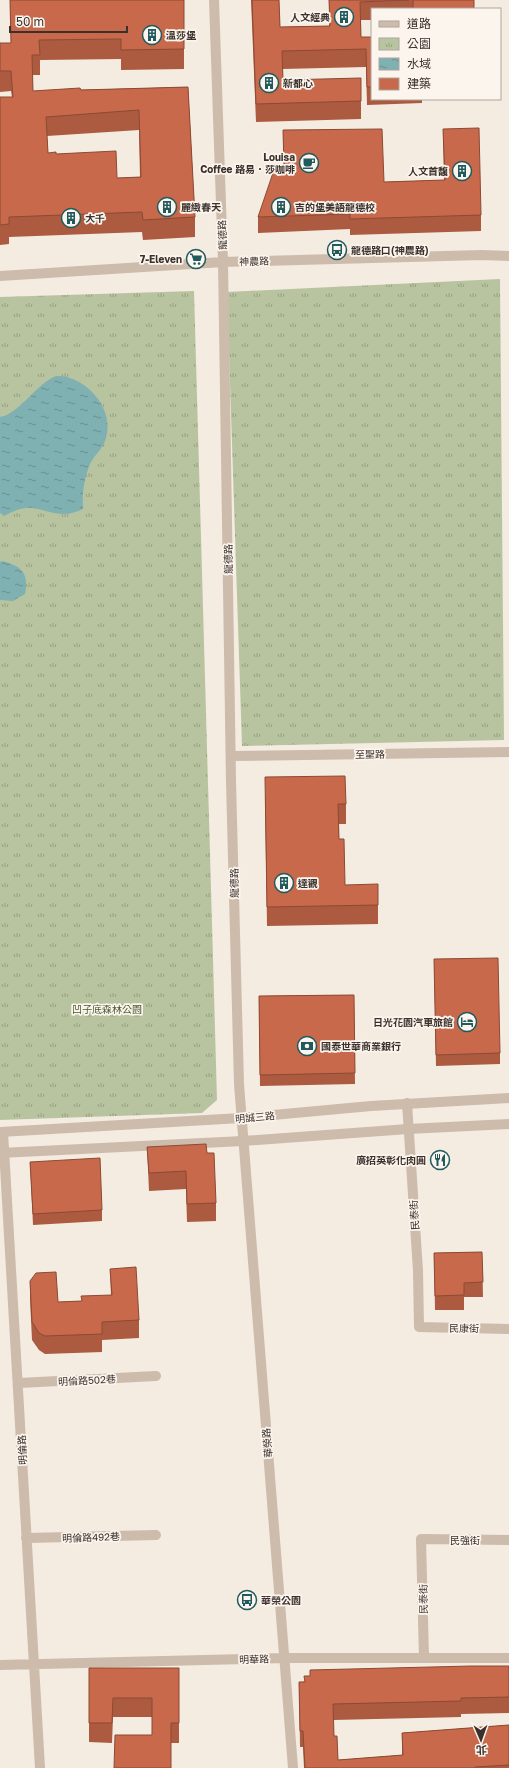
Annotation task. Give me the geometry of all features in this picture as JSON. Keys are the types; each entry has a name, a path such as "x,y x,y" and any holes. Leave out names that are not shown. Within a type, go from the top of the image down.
{"street":[{"name":"龍德路","path":"214,0 223,262 231,756 241,1118"},
{"name":"神農路","path":"0,276 223,262 482,255 509,256"},
{"name":"至聖路","path":"231,756 509,752"},
{"name":"明誠三路","path":"2,1132 241,1118 407,1103 509,1098"},
{"name":"民泰街","path":"407,1103 418,1270 419,1327"},
{"name":"華榮路","path":"241,1118 293,1768"},
{"path":"2,1153 243,1140 408,1128 509,1124"},
{"name":"明倫路","path":"2,1132 2,1153 19,1384 26,1538 35,1665 40,1768"},
{"name":"民康街","path":"419,1327 509,1329"},
{"name":"明倫路502巷","path":"19,1384 156,1376"},
{"name":"明倫路492巷","path":"26,1538 156,1535"},
{"name":"民泰街","path":"421,1540 424,1658"},
{"name":"民強街","path":"421,1540 509,1540"},
{"name":"明華路","path":"0,1665 285,1658 509,1658"}],"green space":[{"path":"500,279 504,740 242,746 227,292"},
{"name":"凹子底森林公園","path":"194,291 217,1100 202,1113 0,1120 0,297"}],"water":[{"path":"56,376 67,377 87,387 102,405 106,416 108,427 106,438 105,442 90,464 86,475 83,509 65,514 35,508 23,508 4,516 0,513 0,417 14,411 42,385"},
{"path":"2,561 15,565 25,576 25,594 13,601 0,600 0,562"}],"building":[{"path":"10,0 184,0 184,49 121,50 121,39 39,40 40,55 32,55 33,91 80,88 81,90 188,87 195,217 143,220 142,212 9,217 9,224 0,225 0,97 13,97 11,71 0,71 0,43 11,43","holes":["139,110 141,177 117,178 116,151 56,154 56,152 48,153 46,117"]},
{"path":"252,0 279,0 280,27 330,26 329,0 409,0 360,2 361,37 371,37 371,87 367,87 366,49 282,51 283,80 361,78 361,101 256,104"},
{"path":"413,0 474,0 474,8 413,8"},
{"path":"479,128 481,215 350,219 350,214 258,217 275,167 284,167 283,130 382,129 384,182 445,180 443,129"},
{"path":"345,776 346,804 338,804 339,839 344,839 345,885 378,884 378,905 267,907 265,777"},
{"name":"日光花園汽車旅館","path":"498,958 500,1053 436,1055 434,959"},
{"name":"國泰世華商業銀行","path":"354,995 355,1073 260,1075 259,996"},
{"path":"206,1144 207,1153 214,1153 216,1203 187,1204 186,1171 149,1173 147,1147"},
{"path":"100,1158 102,1210 33,1214 30,1162"},
{"path":"482,1252 483,1282 464,1283 464,1295 435,1296 434,1253"},
{"path":"136,1267 139,1320 102,1322 102,1334 45,1336 39,1333 32,1322 30,1281 36,1273 56,1272 58,1302 82,1301 81,1296 112,1295 110,1269"},
{"path":"509,1666 509,1697 461,1698 461,1701 333,1704 334,1736 337,1736 338,1760 403,1755 402,1733 509,1725 509,1765 475,1768 305,1768 303,1731 300,1731 299,1682 305,1682 304,1676 310,1676 310,1670"},
{"path":"89,1668 179,1668 179,1723 171,1723 171,1768 114,1768 115,1735 152,1735 152,1698 113,1698 112,1723 89,1723"}],"place":[{"name":"人文經典","path":"344,17"},
{"name":"溫莎堡","path":"152,35"},
{"name":"新都心","path":"269,83"},
{"name":"Louisa Coffee 路易．莎咖啡","path":"309,163"},
{"name":"人文首馥","path":"462,171"},
{"name":"麗緻春天","path":"167,207"},
{"name":"吉的堡美語龍德校","path":"281,207"},
{"name":"大千","path":"71,218"},
{"name":"龍德路口(神農路)","path":"337,250"},
{"name":"7-Eleven","path":"196,259"},
{"name":"達觀","path":"284,883"},
{"name":"日光花園汽車旅館","path":"467,1022"},
{"name":"國泰世華商業銀行","path":"307,1046"},
{"name":"廣招英彰化肉圓","path":"440,1160"},
{"name":"華榮公園","path":"247,1600"}]}
